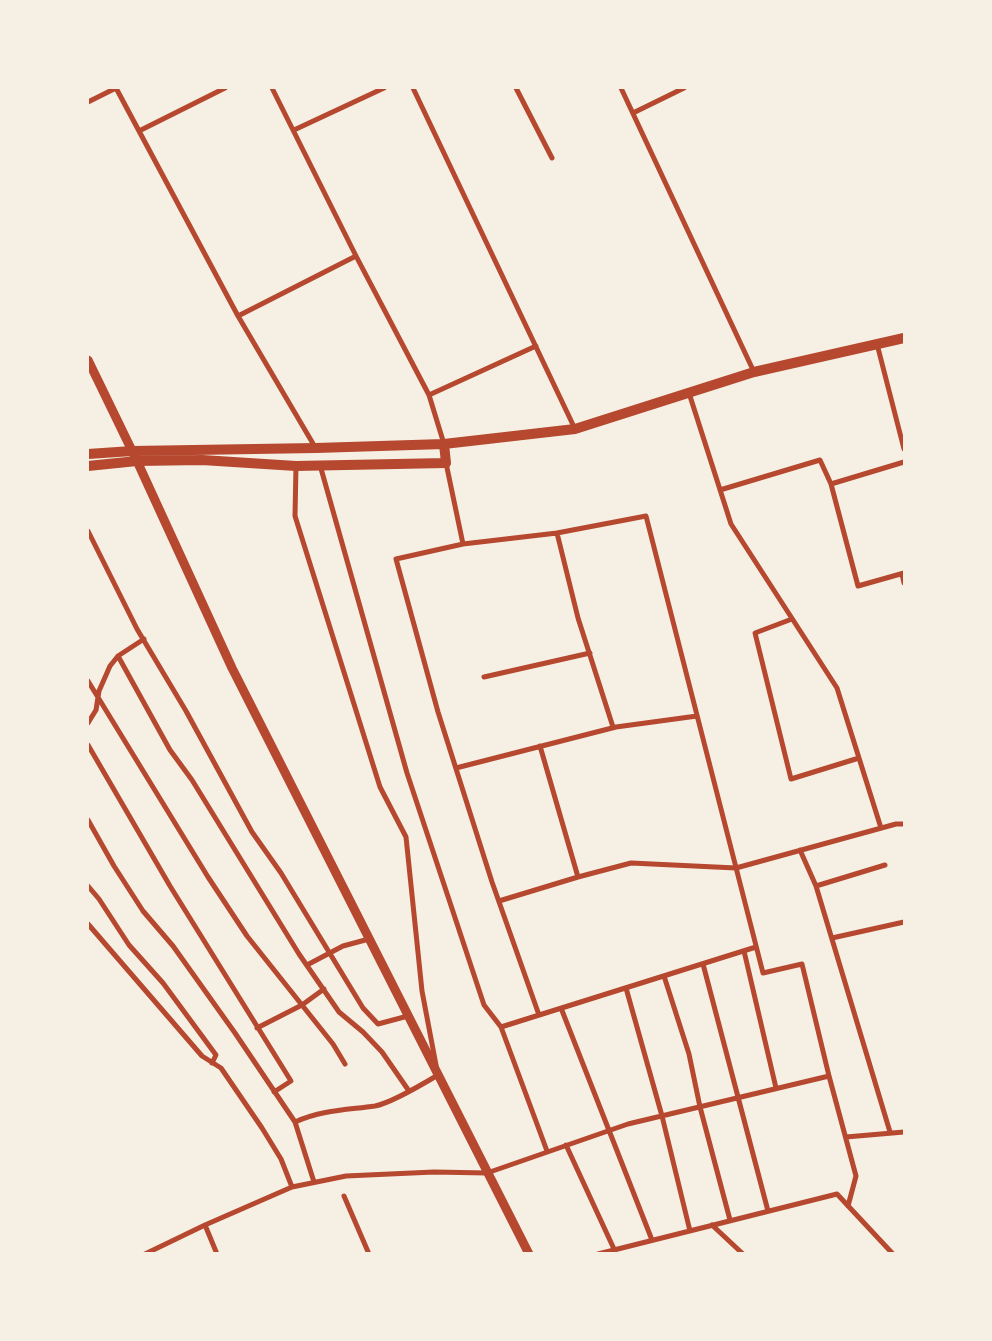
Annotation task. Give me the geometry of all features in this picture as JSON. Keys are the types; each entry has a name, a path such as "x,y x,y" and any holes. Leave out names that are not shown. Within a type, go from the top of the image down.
{"main road":[{"path":"88,454 132,450 316,448 444,444 575,429 754,372 904,338"},
{"path":"88,466 137,461 202,460 296,466 446,463 444,444"}],"street":[{"path":"88,102 116,88 238,316 316,448"},
{"path":"139,131 225,88"},
{"path":"272,88 356,256 429,395 444,444"},
{"path":"294,130 384,88"},
{"path":"413,88 575,429"},
{"path":"516,88 552,158"},
{"path":"621,88 754,372"},
{"path":"633,113 684,88"},
{"path":"238,316 356,256"},
{"path":"877,344 904,449"},
{"path":"429,395 536,346"},
{"path":"88,360 132,450 232,668 528,1254"},
{"path":"689,392 731,524 837,688 881,828"},
{"path":"720,490 820,460 831,484 858,586 903,574 904,583"},
{"path":"831,484 904,462"},
{"path":"446,463 463,544"},
{"path":"296,466 296,516 380,787 406,837 422,991 438,1075"},
{"path":"320,466 406,772 484,1005 501,1027 547,1151"},
{"path":"539,1015 499,901 438,712 396,559 463,544 557,533 646,516 763,974 802,964 856,1176 848,1206"},
{"path":"88,530 144,639 252,832 281,873 363,1008 378,1024 408,1016"},
{"path":"557,533 578,618 613,727"},
{"path":"792,619 755,633 791,779 859,758"},
{"path":"88,723 96,710 99,691 110,666 118,656 144,639"},
{"path":"484,677 590,653"},
{"path":"118,656 170,750 197,788 299,954 339,1012 363,1032 382,1052 409,1091"},
{"path":"88,681 208,877 247,936 333,1044 345,1064"},
{"path":"456,768 613,727 697,716"},
{"path":"88,745 165,878 291,1081 274,1092"},
{"path":"540,746 578,877"},
{"path":"88,820 114,866 143,911 178,954 295,1122 314,1182"},
{"path":"499,901 631,863 736,868 896,824 904,824"},
{"path":"800,850 816,886 890,1132"},
{"path":"816,886 885,865"},
{"path":"88,886 99,899 129,945 163,983 216,1055 212,1063"},
{"path":"832,938 904,922"},
{"path":"88,924 202,1056 221,1068 281,1159 292,1187"},
{"path":"307,965 343,946 369,938"},
{"path":"501,1027 756,947"},
{"path":"744,951 776,1088"},
{"path":"703,964 768,1211"},
{"path":"664,976 689,1054 700,1107 730,1220"},
{"path":"626,988 662,1116 690,1230"},
{"path":"257,1028 302,1005 324,989"},
{"path":"561,1008 652,1240"},
{"path":"295,1122 328,1111 377,1106 438,1075"},
{"path":"145,1254 205,1224 292,1187 346,1176 434,1172 487,1172 610,1130 829,1076"},
{"path":"846,1137 904,1132"},
{"path":"566,1145 614,1250"},
{"path":"598,1254 837,1194 892,1254"},
{"path":"344,1196 369,1254"},
{"path":"205,1224 217,1254"},
{"path":"712,1225 743,1254"}]}
